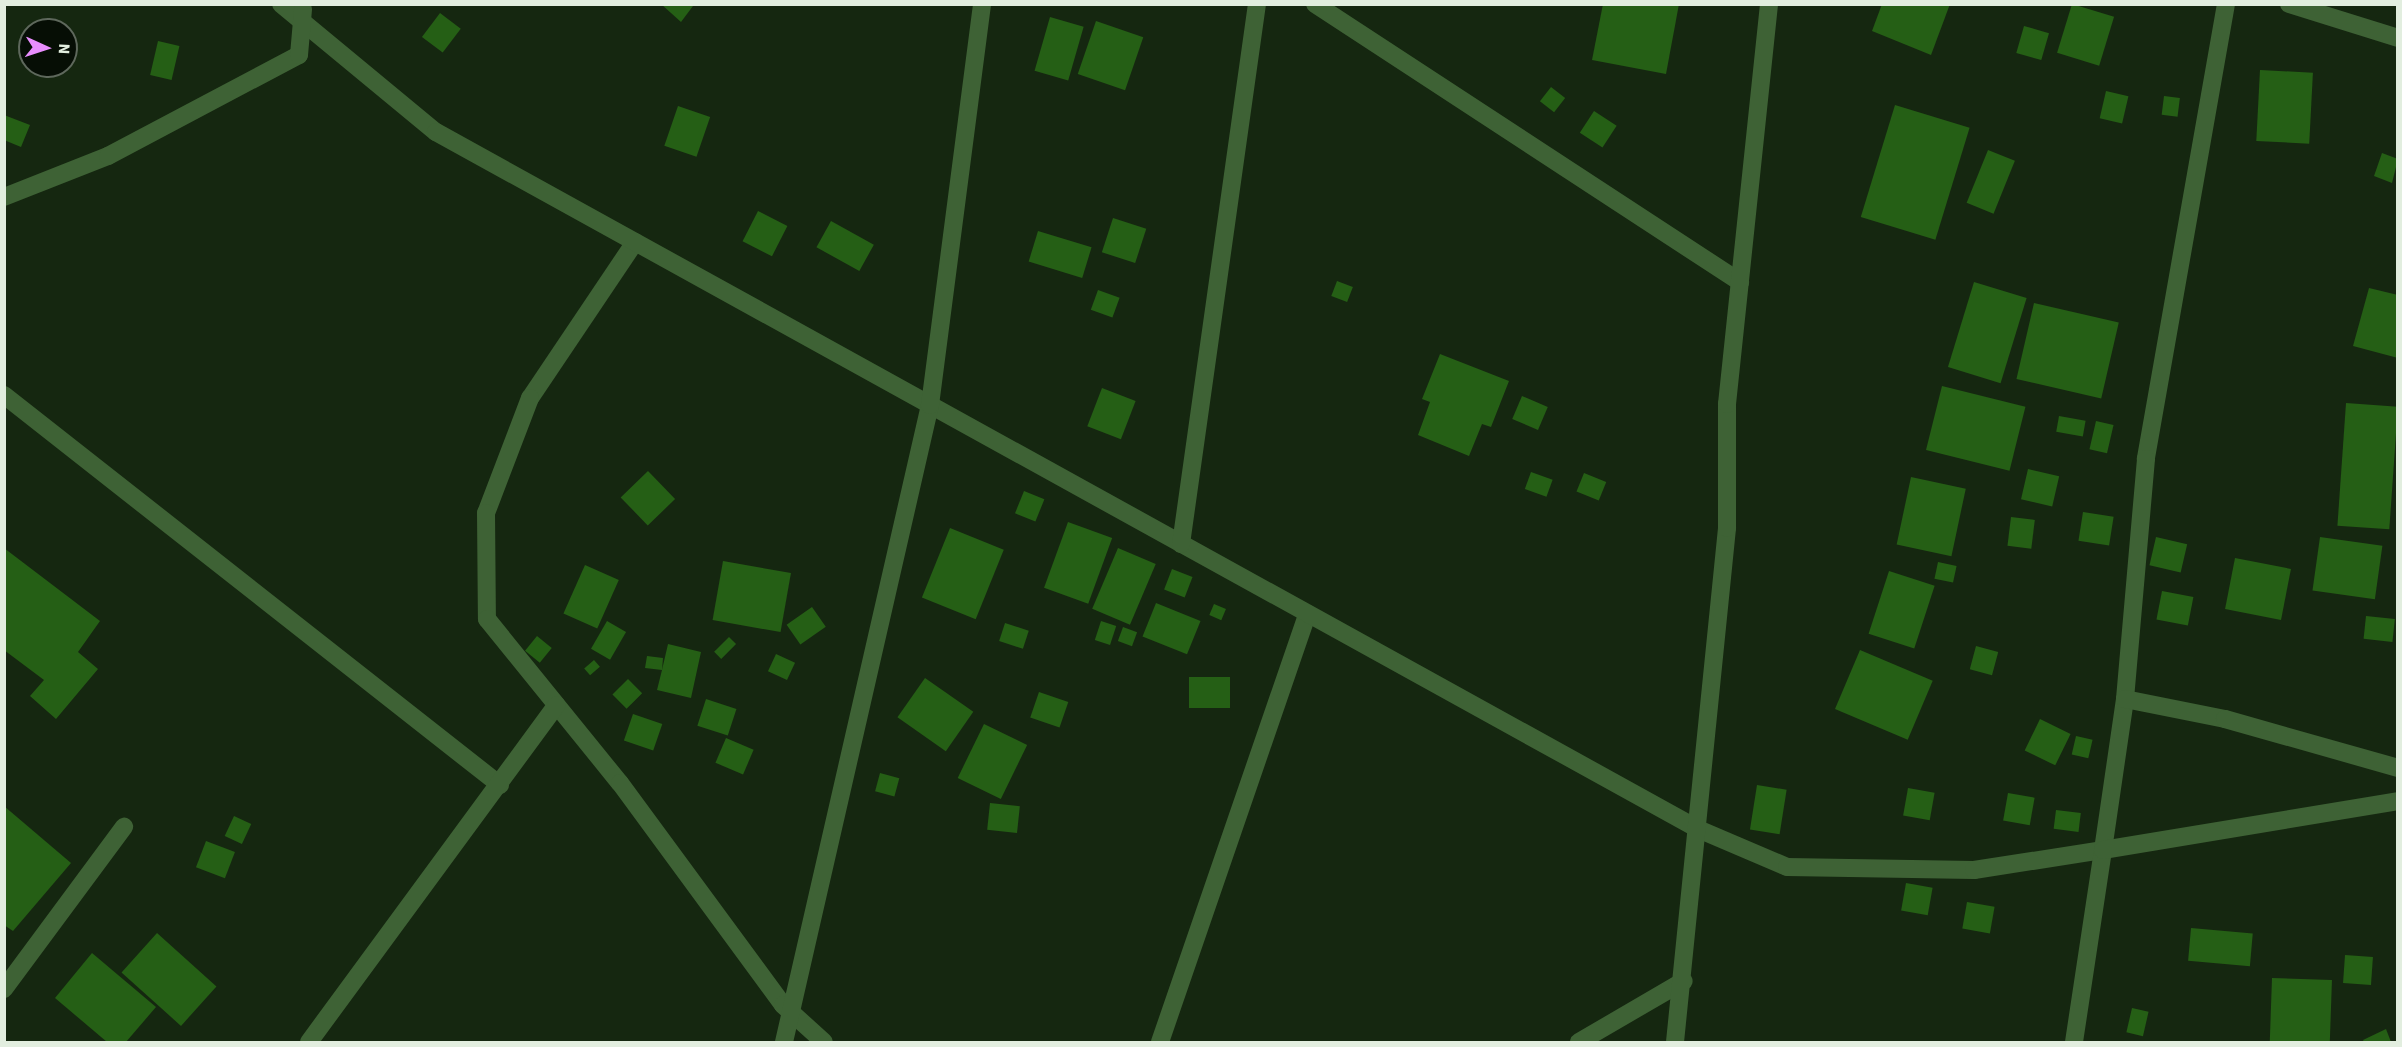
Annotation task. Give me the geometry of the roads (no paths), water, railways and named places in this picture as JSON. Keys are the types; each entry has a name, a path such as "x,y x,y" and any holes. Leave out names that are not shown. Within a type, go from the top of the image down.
{"street":[{"path":"281,4 303,11 436,132 1698,829 1787,867 1974,870 2397,801"},
{"path":"784,1042 930,405 982,4"},
{"path":"1181,544 1257,4"},
{"path":"1316,4 1740,282"},
{"path":"1675,1042 1684,981 1727,528 1727,404 1769,4"},
{"path":"2074,1042 2125,699 2146,459 2226,4"},
{"path":"2289,4 2397,38"},
{"path":"4,197 108,156 299,55 303,11"},
{"path":"635,242 530,398 486,513 487,619 557,705 791,1012 824,1042"},
{"path":"4,395 500,785"},
{"path":"1160,1042 1307,614"},
{"path":"2125,699 2225,719 2397,768"},
{"path":"309,1042 557,705"},
{"path":"4,989 124,827"},
{"path":"1579,1042 1684,981"}]}
